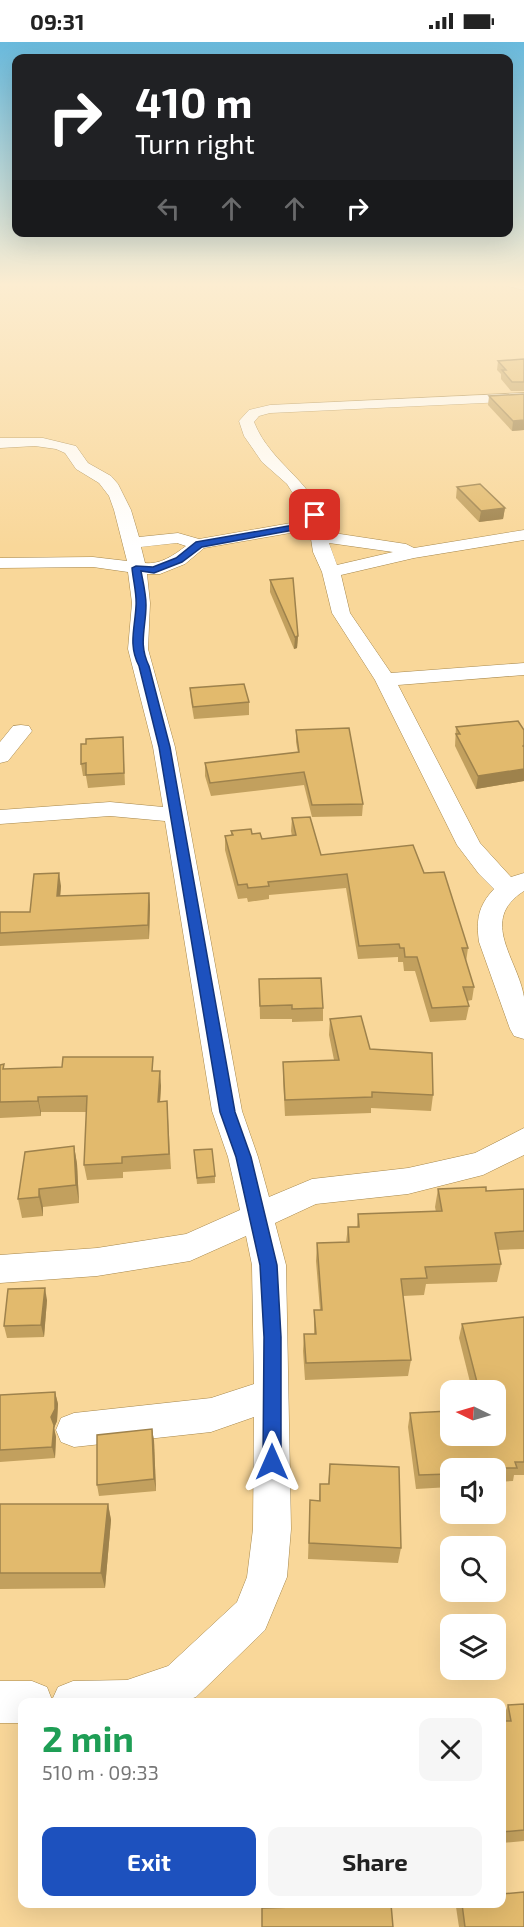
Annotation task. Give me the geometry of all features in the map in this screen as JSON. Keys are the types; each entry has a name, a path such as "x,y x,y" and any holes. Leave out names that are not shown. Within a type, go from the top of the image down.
{"street":[{"path":"524,397 270,409 254,413 246,422 252,436 268,459 293,481 315,515 322,552 331,572 341,613 385,680 469,845 488,869 516,885 499,899 490,915 492,935 504,978 524,1029"},
{"path":"468,400 484,414"},
{"path":"0,443 51,443 71,449 82,466 97,472 113,488 123,512 136,568 141,604 138,654 144,666 164,747 227,1112 243,1157 269,1265 272,1529 267,1577 250,1616 181,1682 136,1698"},
{"path":"130,543 178,538 199,544 296,527 315,515"},
{"path":"331,572 425,552 524,535"},
{"path":"319,536 425,552"},
{"path":"0,563 82,562 154,570 179,560 199,544"},
{"path":"385,680 524,669"},
{"path":"0,756 21,731"},
{"path":"0,817 110,809 177,815"},
{"path":"0,1269 97,1262 190,1248 312,1192 408,1181 483,1163 524,1140"},
{"path":"74,1430 211,1415 272,1394"},
{"path":"0,1702 18,1702"}],"building":[{"path":"503,371 524,371 524,382 512,382"},
{"path":"524,394 524,420 513,421 489,396"},
{"path":"480,484 505,508 481,511 457,487"},
{"path":"293,578 298,636 295,637 270,580"},
{"path":"244,684 249,702 193,707 190,688"},
{"path":"518,721 524,730 524,769 478,776 456,734 460,734 456,727"},
{"path":"349,728 363,804 312,805 304,772 210,783 205,763 299,752 296,730"},
{"path":"123,737 124,773 86,775 86,763 81,764 81,744 86,744 86,739"},
{"path":"310,817 321,855 413,845 424,873 444,872 468,948 462,948 474,987 463,987 469,1006 432,1008 417,957 405,957 404,948 400,948 399,944 359,946 347,874 268,882 269,886 248,888 247,884 238,885 225,836 233,835 231,831 251,829 252,834 260,833 262,839 296,835 292,818"},
{"path":"59,873 57,896 149,893 148,925 0,933 0,912 30,912 34,874"},
{"path":"321,978 323,1008 292,1009 292,1005 260,1006 259,979"},
{"path":"361,1016 370,1049 432,1053 433,1095 372,1092 372,1097 285,1100 283,1062 339,1060 330,1019"},
{"path":"63,1057 153,1057 152,1071 160,1071 158,1102 167,1101 169,1154 122,1157 122,1163 84,1165 87,1096 38,1097 38,1101 0,1102 0,1065 4,1064 3,1069 62,1067"},
{"path":"74,1146 76,1185 39,1189 39,1197 18,1199 25,1152"},
{"path":"212,1149 215,1176 197,1178 194,1150"},
{"path":"486,1187 486,1191 524,1189 524,1231 495,1233 501,1264 425,1267 427,1278 401,1279 411,1360 306,1363 304,1334 316,1334 314,1310 322,1310 317,1243 349,1242 348,1227 359,1227 358,1214 442,1211 438,1189"},
{"path":"45,1288 41,1325 4,1326 8,1289"},
{"path":"524,1317 524,1462 515,1462 517,1468 506,1468 506,1458 440,1458 440,1474 419,1475 410,1413 440,1412 440,1446 506,1446 506,1380 476,1380 462,1324"},
{"path":"55,1392 55,1409 51,1417 54,1425 52,1447 0,1450 0,1395"},
{"path":"152,1429 154,1479 97,1485 97,1435"},
{"path":"330,1464 399,1467 401,1548 309,1543 310,1500 320,1501 320,1484 329,1484"},
{"path":"0,1504 108,1504 101,1573 0,1573"},
{"path":"524,1704 524,1830 506,1832 506,1721 511,1721 508,1705"},
{"path":"524,1892 524,1927 465,1927 463,1908 506,1908 506,1894"},
{"path":"262,1908 391,1908 393,1927 262,1927"}],"route":[{"path":"272,1462 273,1337 269,1265 243,1157 227,1112 164,747 144,666 138,654 141,604 136,568 154,570 179,560 199,544 296,527 315,515"}]}
